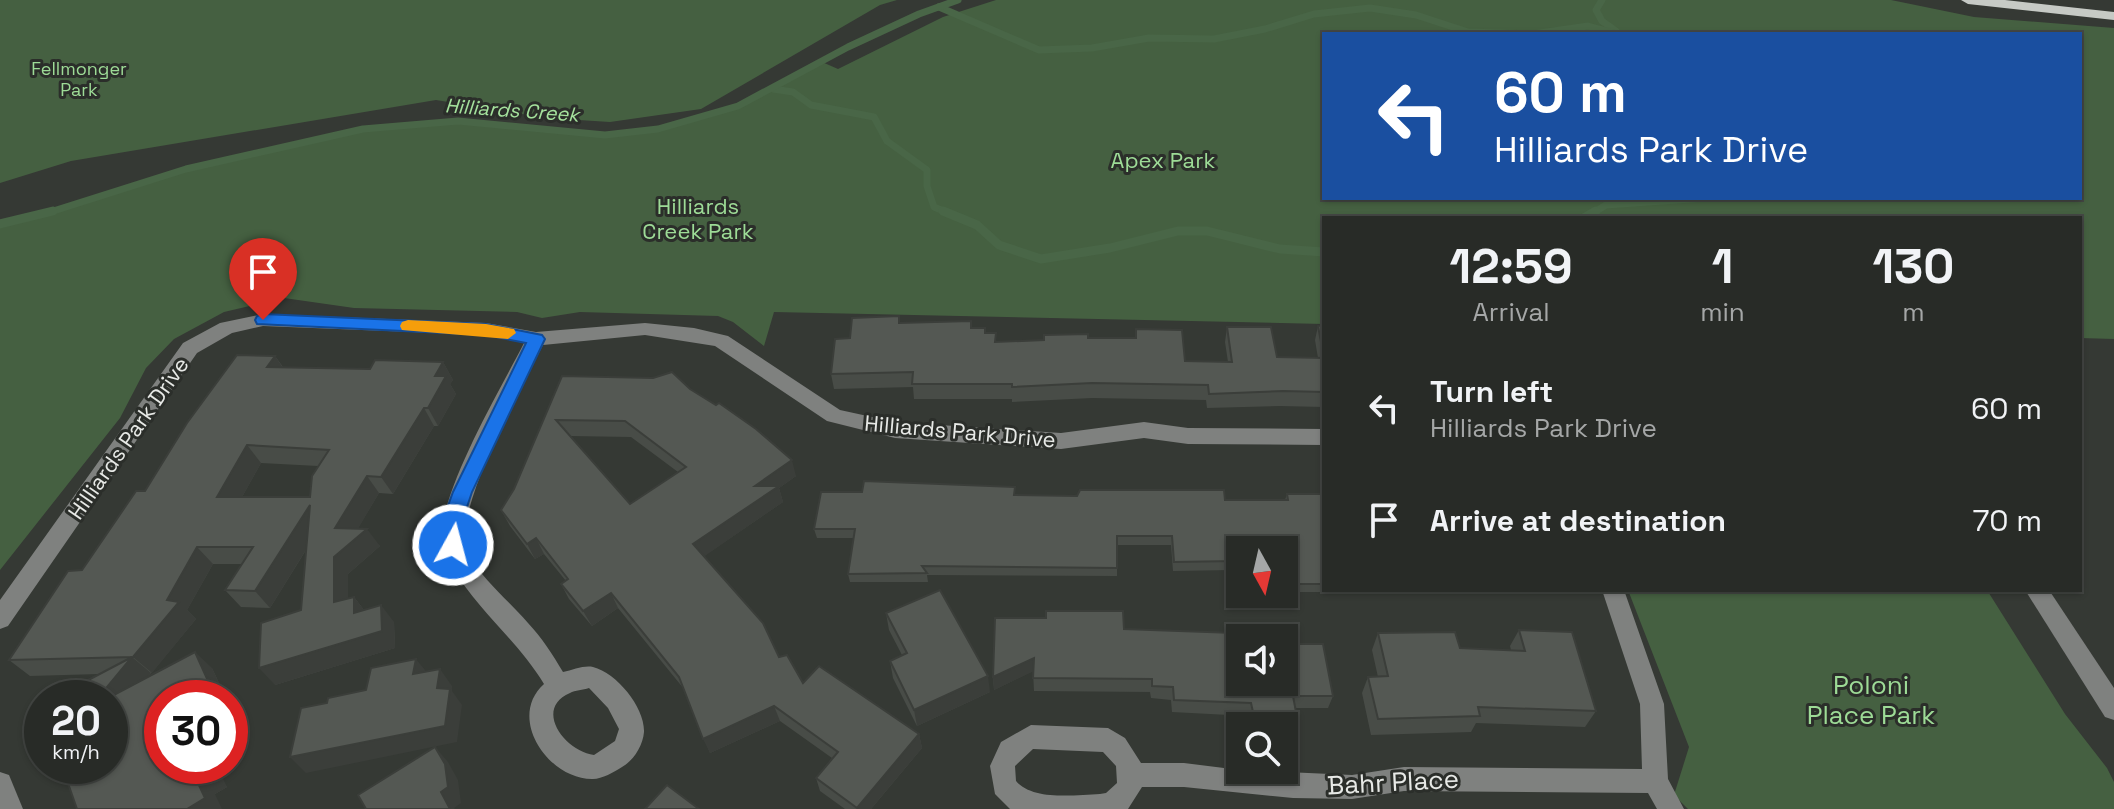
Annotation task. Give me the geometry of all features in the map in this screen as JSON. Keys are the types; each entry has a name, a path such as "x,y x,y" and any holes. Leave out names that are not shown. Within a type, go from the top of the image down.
{"main road":[{"path":"1968,0 2114,16"}],"street":[{"name":"Hilliards Park Drive","path":"0,619 190,348 227,328 263,320 486,329 536,339 645,329 721,341 834,416 895,430 1061,441 1144,430 1188,436 1322,437"},
{"path":"536,339 462,492 452,522 453,545 475,578 533,645 558,685"},
{"path":"1614,592 1652,704 1655,781 1671,809"},
{"path":"2037,592 2114,709"},
{"path":"1031,737 1056,737 1108,740 1126,754 1131,775 1123,796 1103,807 1035,807 1014,798 1006,789 1002,768 1005,758 1020,742 1031,737"},
{"name":"Bahr Place","path":"1131,775 1184,775 1293,786 1352,787 1404,779 1655,781"},
{"path":"0,784 10,809"}],"green space":[{"name":"Fellmonger Park","path":"0,0 897,0 880,5 701,109 610,122 547,118 436,100 71,161 0,183"},
{"path":"996,0 1891,0 1974,17 2114,28 2114,339 2082,338 2082,216 1322,216 1322,324 774,312 764,346 733,322 718,316 580,312 542,318 517,312 354,308 284,298 224,312 174,339 146,368 120,418 0,570 0,224 37,216 186,169 363,129 458,121 605,135 658,129 738,106 822,62 838,69 943,17"},
{"name":"Poloni Place Park","path":"1629,592 1988,592 2065,714 2107,768 2114,782 2114,809 1688,809 1674,795 1689,747"}],"building":[{"path":"899,316 899,323 971,321 971,328 985,328 985,333 996,333 995,342 1044,340 1044,335 1088,334 1088,338 1136,338 1136,329 1182,330 1185,361 1232,362 1227,327 1271,327 1277,357 1322,358 1322,392 1209,394 1208,385 1092,383 1012,387 1012,384 912,384 913,372 831,374 835,339 850,338 852,318"},
{"path":"1322,325 1322,347 1318,326"},
{"path":"237,355 275,356 267,367 370,369 375,360 443,362 435,376 446,376 428,408 424,408 381,477 367,476 335,528 367,529 334,557 334,602 354,597 354,613 381,605 382,631 259,668 261,623 301,610 310,505 255,591 225,590 253,547 197,547 167,600 179,602 133,657 9,660 68,571 82,570 136,491 145,491 187,423","holes":["247,445 329,450 312,476 310,497 217,497"]},
{"path":"672,372 690,389 716,405 719,403 756,429 792,460 755,486 779,486 693,544 763,623 779,657 787,655 803,683 819,666 919,734 857,808 816,778 838,752 774,706 703,739 679,677 611,593 583,611 561,584 568,579 536,538 527,544 501,510 514,489 562,376 653,378","holes":["556,420 625,421 686,467 630,504"]},
{"path":"864,481 1015,487 1014,495 1077,496 1080,490 1224,490 1225,500 1288,500 1287,494 1322,494 1322,584 1298,584 1298,536 1226,536 1226,561 1174,562 1172,536 1117,536 1117,568 922,566 927,573 848,574 855,529 814,529 821,492 862,492"},
{"path":"940,590 988,676 914,710 890,661 907,653 886,613"},
{"path":"1046,611 1123,611 1124,629 1226,633 1226,696 1293,696 1296,712 1253,712 1251,703 1174,700 1173,687 1152,686 1152,679 1033,678 1034,658 993,677 995,618 1046,618"},
{"path":"1519,630 1572,632 1596,711 1478,707 1480,716 1378,719 1368,677 1388,676 1378,633 1455,632 1460,648 1525,651"},
{"path":"1298,644 1323,644 1333,696 1298,696"},
{"path":"195,652 208,680 144,680 144,784 198,784 205,798 187,809 77,809 68,784 128,784 128,687"},
{"path":"132,657 113,680 88,680"},
{"path":"416,659 413,674 440,669 437,688 450,689 445,726 290,757 301,708 327,703 328,698 366,690 371,668"},
{"path":"435,747 445,764 448,787 441,792 450,809 366,809 358,795"},
{"path":"667,785 699,809 645,809"}],"waterway":[{"name":"Hilliards Creek","path":"47,213 186,169 363,129 458,121 605,135 658,129 738,106 848,47 919,14 958,0"},
{"path":"1602,0 1596,10 1602,21 1616,31"},
{"path":"939,7 1039,50 1092,48 1149,38 1214,39 1265,29 1314,14 1370,8 1416,15 1468,32"},
{"path":"1547,32 1588,26 1610,32"},
{"path":"773,89 793,92 811,105 874,117 887,141 927,170 927,186 934,207 948,213"},
{"path":"1593,213 1606,205 1677,200"},
{"name":"Hilliards Creek","path":"0,224 53,211"},
{"path":"943,211 977,225 999,245 1041,259 1110,248 1178,231 1207,231 1280,249 1322,252"},
{"path":"1587,216 1596,211"}],"slow traffic":[{"path":"408,326 486,329 508,333"}],"route":[{"path":"263,320 486,329 536,339 462,492 452,522 453,545"}],"park label":[{"name":"Apex Park","path":"1163,160"},
{"name":"Hilliards Creek Park","path":"698,218"}]}
